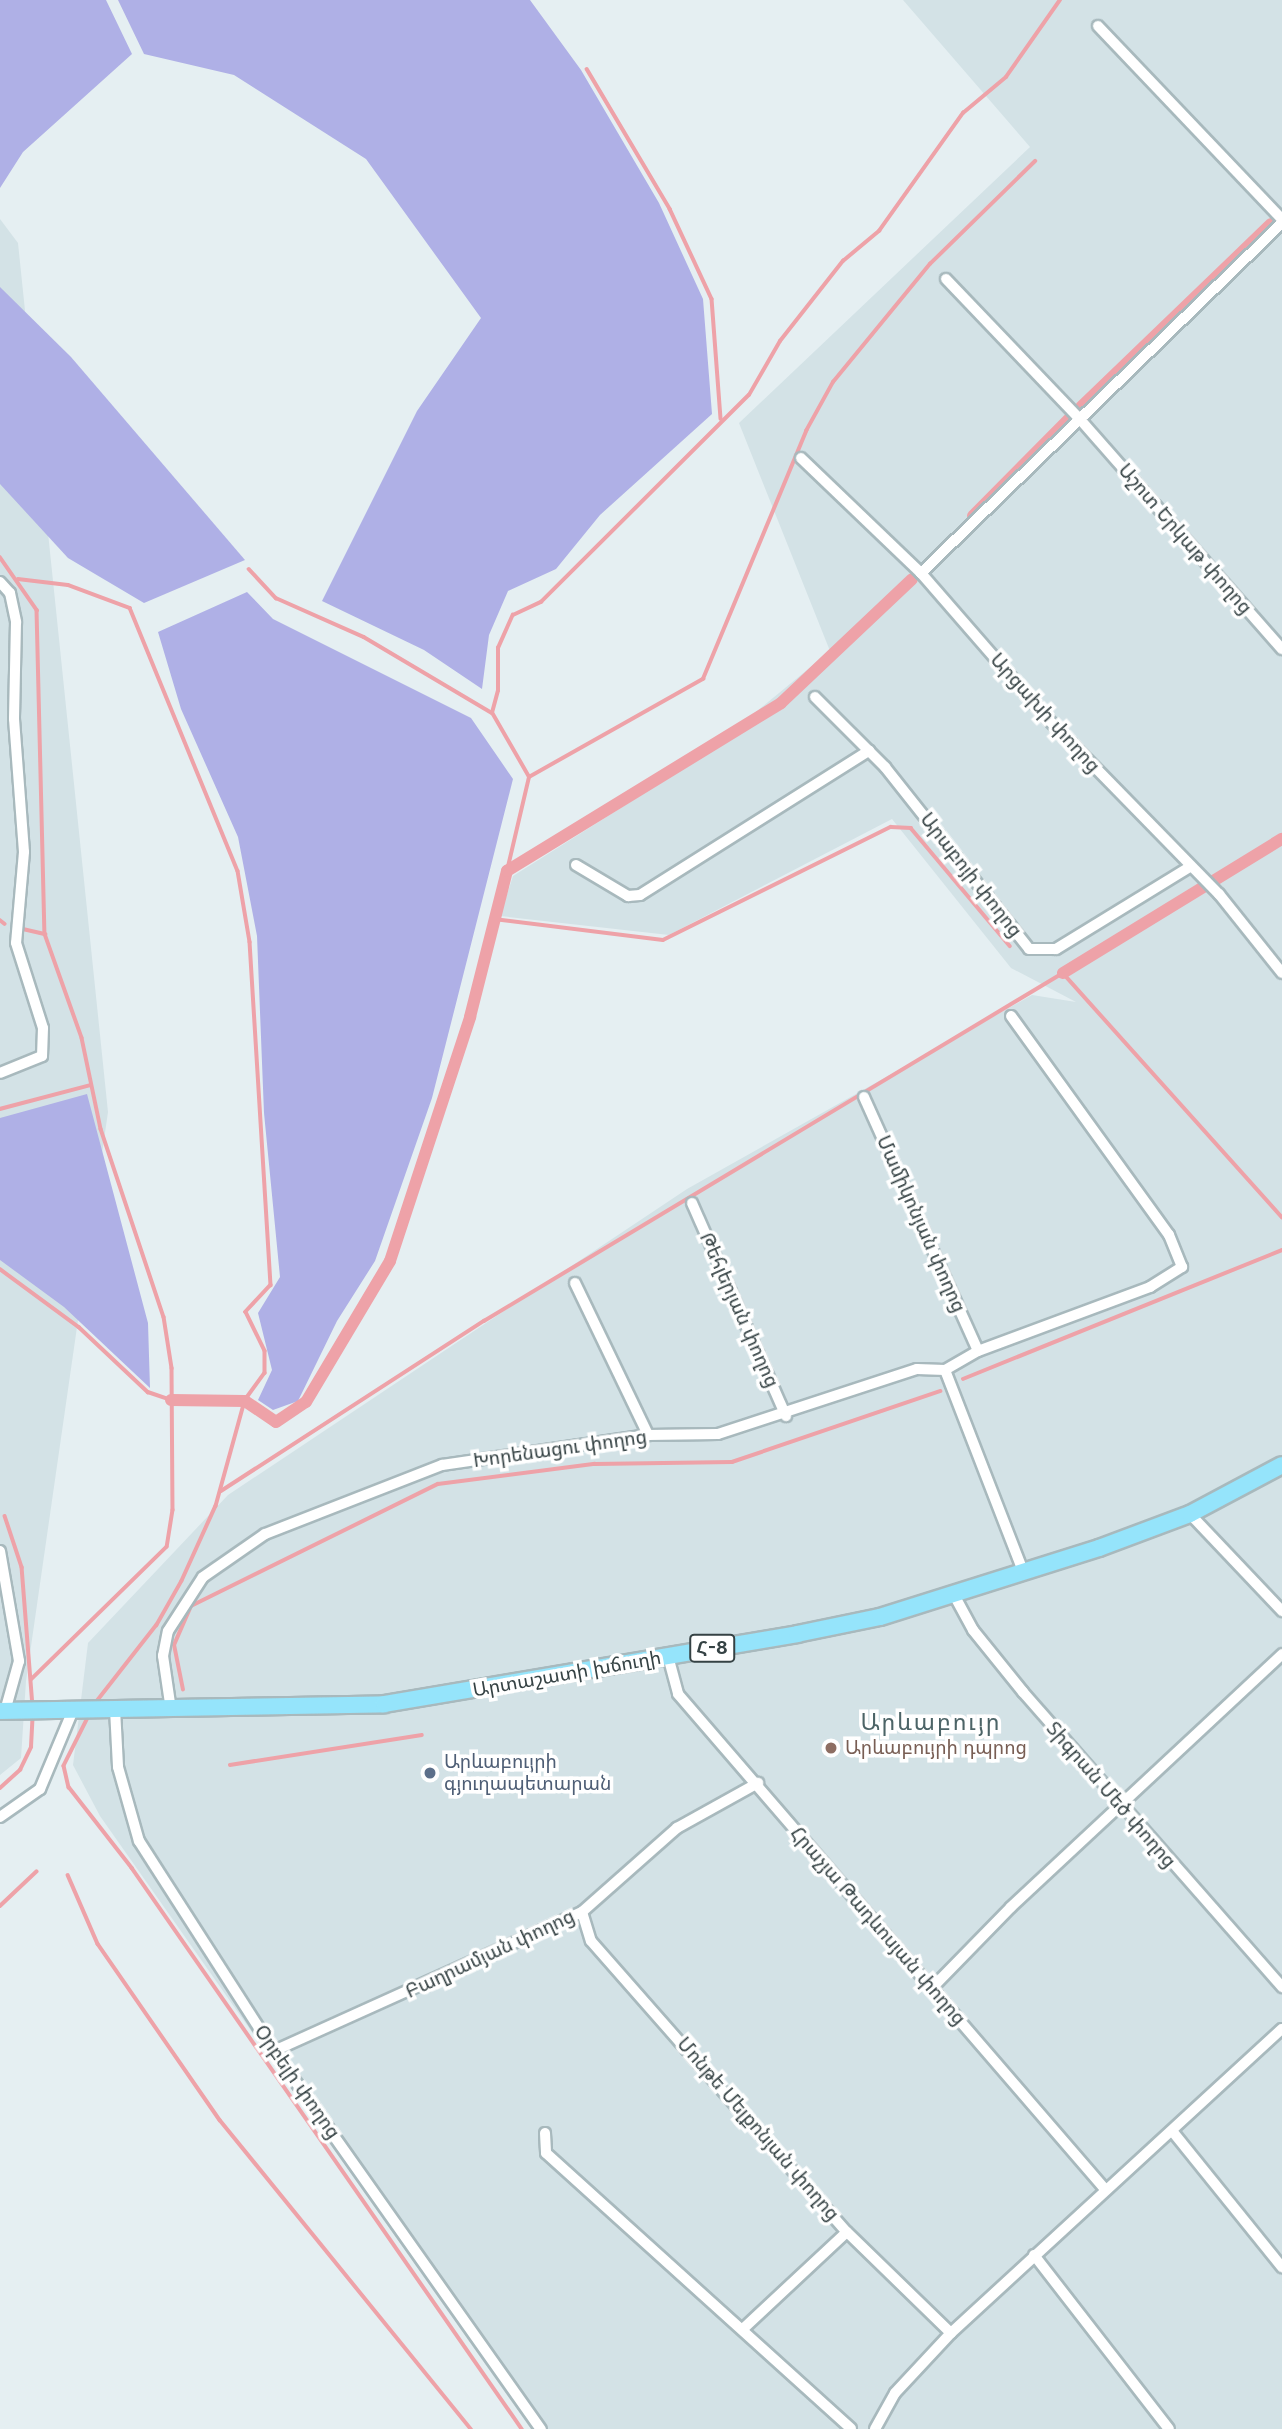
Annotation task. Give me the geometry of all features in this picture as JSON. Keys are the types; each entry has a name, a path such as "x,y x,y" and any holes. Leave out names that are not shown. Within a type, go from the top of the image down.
{"main road":[{"name":"Արտաշատի խճուղի","path":"115,1709 384,1704 852,1623 1023,1571 1190,1514 1282,1465"},
{"name":"Հ-8","path":"2,1711 115,1709"}],"street":[{"path":"921,573 1282,221 1098,26"},
{"path":"946,279 1078,417"},
{"name":"Աշոտ Երկաթ փողոց","path":"1078,417 1282,649"},
{"name":"Արցախի փողոց","path":"802,458 921,573 1046,717 1219,894 1282,973"},
{"path":"0,582 10,593 16,622 14,719 24,852 16,943 43,1028 42,1055 0,1073"},
{"name":"Արաբոյի փողոց","path":"815,697 869,751 1029,949 1056,949 1190,867"},
{"path":"576,865 628,896 640,895 869,751"},
{"name":"Խորենացու փողոց","path":"172,1710 163,1656 168,1631 203,1577 232,1553 410,1474 648,1435 688,1438 786,1416 917,1369 945,1370 978,1351 1104,1306 1182,1267 1169,1235 1011,1016"},
{"name":"Մամիկոնյան փողոց","path":"864,1097 978,1351"},
{"name":"Թեհլերյան փողոց","path":"692,1203 786,1416"},
{"path":"575,1283 648,1435"},
{"path":"945,1370 1023,1571"},
{"path":"1190,1514 1282,1611"},
{"path":"0,1551 19,1661 2,1711"},
{"name":"Տիգրան Մեծ փողոց","path":"953,1593 972,1630 1119,1806 1282,1987"},
{"path":"932,1987 1119,1806 1282,1654"},
{"name":"Հրաչյա Թադևոսյան փողոց","path":"668,1656 678,1694 758,1783 1104,2188"},
{"name":"Օրբելի փողոց","path":"115,1709 118,1767 139,1841 274,2051 541,2429"},
{"path":"0,1817 40,1788 73,1710"},
{"name":"Բաղրամյան փողոց","path":"274,2051 582,1912 677,1828 758,1783"},
{"name":"Մոնթե Մելքոնյան փողոց","path":"582,1912 591,1941 847,2232 951,2333"},
{"path":"875,2429 895,2393 951,2333 1104,2188 1173,2132 1282,2029"},
{"path":"1173,2132 1282,2267"},
{"path":"545,2133 546,2153 666,2265 745,2327 851,2429"},
{"path":"745,2327 847,2232"},
{"path":"1034,2255 1169,2429"}],"shaded area":[{"path":"0,0 106,0 132,54 23,152 0,188"},
{"path":"118,0 530,0 581,70 659,203 703,299 712,414 600,515 556,569 508,591 489,635 482,689 424,650 322,601 417,411 481,318 366,159 234,75 144,54"},
{"name":"Արևաբույր","path":"903,0 1282,0 1282,2429 531,2429 100,1816 73,1765 88,1643 228,1495 687,1189 1032,995 1076,1002 1011,968 892,819 669,935 500,916 513,876 700,758 830,651 739,423 1030,147"},
{"path":"0,219 18,243 108,1112 26,1681 21,1758 0,1775"},
{"path":"0,287 71,357 245,560 144,603 68,558 0,484"},
{"path":"247,592 273,619 471,718 513,779 432,1098 375,1261 337,1321 298,1401 273,1410 258,1400 272,1370 258,1313 280,1277 264,1113 257,936 238,837 181,709 158,632"},
{"path":"87,1094 148,1323 150,1388 64,1307 0,1260 0,1118"}],"waterway":[{"path":"529,777 492,713 498,691 498,648 513,615 541,602 749,395 780,341 843,261 879,231 963,113 1006,77 1060,0"},
{"path":"587,69 670,209 712,299 721,419"},
{"path":"507,871 529,777 703,679 806,431 833,382 930,264 1035,161"},
{"path":"1081,407 1271,224"},
{"path":"973,516 1070,418"},
{"path":"0,557 37,610 45,934 82,1038 101,1129 164,1317 172,1368 173,1510 167,1547 32,1679"},
{"path":"249,569 276,598 364,637 492,713"},
{"path":"18,579 68,585 130,608 238,871 250,942 271,1285 246,1312 265,1351 265,1373 245,1401 216,1506 182,1581 157,1625 95,1704"},
{"path":"171,1400 245,1401 276,1422 306,1402 390,1261 470,1017 507,871 781,703 912,579"},
{"path":"494,919 663,940 891,827 911,828 1010,946"},
{"path":"1063,973 1282,839"},
{"path":"0,920 5,924"},
{"path":"23,929 45,934"},
{"path":"221,1491 484,1321 1063,973 1282,1217"},
{"path":"0,1109 91,1085"},
{"path":"963,1379 1282,1250"},
{"path":"0,1269 79,1327 148,1392 171,1400"},
{"path":"183,1690 174,1645 191,1606 438,1484 595,1464 732,1462 940,1391"},
{"path":"5,1516 22,1567 33,1706"},
{"path":"0,1788 20,1770 31,1747 33,1714"},
{"path":"90,1714 64,1766 69,1787 132,1868 522,2429"},
{"path":"230,1765 422,1735"},
{"path":"0,1906 36,1872"},
{"path":"68,1875 98,1944 220,2120 471,2429"}],"place":[{"name":"Արևաբույրի դպրոց","path":"831,1748"},
{"name":"Արևաբույրի գյուղապետարան","path":"430,1773"}],"district":[{"name":"Արևաբույր","path":"931,1722"}]}
